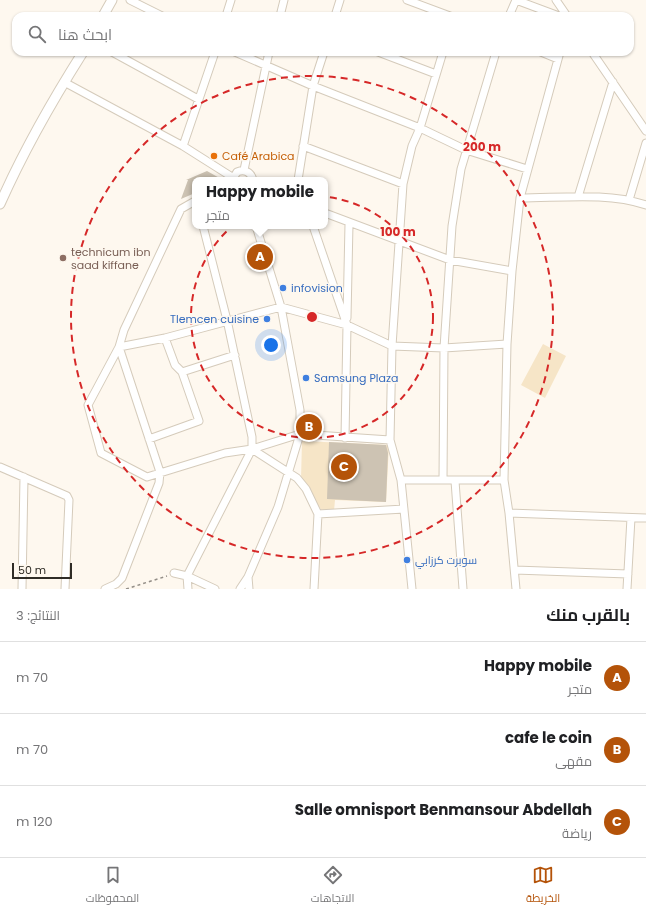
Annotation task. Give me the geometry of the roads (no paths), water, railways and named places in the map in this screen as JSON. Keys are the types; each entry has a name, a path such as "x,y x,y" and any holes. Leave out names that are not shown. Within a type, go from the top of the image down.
{"street":[{"path":"105,12 112,0"},
{"path":"130,0 154,12"},
{"path":"227,12 231,0"},
{"path":"281,12 284,0"},
{"path":"336,12 340,0"},
{"path":"407,0 439,12"},
{"path":"511,12 516,0 548,12"},
{"path":"556,0 564,12"},
{"path":"0,204 12,176 64,82 80,56"},
{"path":"119,56 198,100"},
{"path":"183,146 214,56"},
{"path":"244,56 313,86 420,128 466,150 528,169"},
{"path":"244,170 268,56"},
{"path":"298,177 313,86 323,56"},
{"path":"389,56 436,74"},
{"path":"412,589 401,480 390,440 392,346 403,184 412,146 420,128 442,56"},
{"path":"443,480 444,348 452,226 461,169 495,56"},
{"path":"516,589 509,513 504,480 507,344 512,270 520,198 559,56"},
{"path":"595,56 646,132"},
{"path":"64,82 183,146 230,177"},
{"path":"578,197 613,82"},
{"path":"629,200 646,143"},
{"path":"303,146 403,184"},
{"path":"233,177 237,172 244,170 250,173 252,177"},
{"path":"520,198 578,197 629,200 646,205"},
{"path":"192,203 181,209 124,330 119,347 88,405 101,453 147,477 225,453 252,449 300,434 390,440"},
{"path":"328,214 349,224 450,260 512,270"},
{"path":"345,438 349,224"},
{"path":"188,589 187,576 252,449 252,437 235,355 204,229"},
{"path":"240,589 248,577 278,506 300,434 300,410 280,307 257,229"},
{"path":"314,229 347,325"},
{"path":"119,347 165,338 227,320 280,307 347,325 392,346 444,348 507,344"},
{"path":"149,439 199,421 182,372 174,365 165,338"},
{"path":"105,589 116,584 122,578 159,483 160,472 119,347"},
{"path":"182,372 235,355"},
{"path":"252,449 297,478 306,489 318,514 314,589"},
{"path":"0,468 67,496 65,589"},
{"path":"22,589 24,477"},
{"path":"401,480 443,480 455,482 504,480"},
{"path":"455,482 463,589"},
{"path":"318,514 404,509"},
{"path":"509,513 646,518"},
{"path":"627,589 631,518"},
{"path":"515,570 628,574"},
{"path":"174,573 187,576 215,589"},
{"path":"248,577 248,589"}],"place":[{"name":"Café Arabica","path":"214,156"},
{"name":"Happy mobile","path":"260,257"},
{"name":"technicum ibn saad kiffane","path":"63,258"},
{"name":"infovision","path":"283,288"},
{"name":"Tlemcen cuisine","path":"267,319"},
{"name":"Samsung Plaza","path":"306,378"},
{"name":"cafe le coin","path":"309,427"},
{"name":"Salle omnisport Benmansour Abdellah","path":"344,467"},
{"name":"سوبرت كرزابي","path":"407,560"}]}
